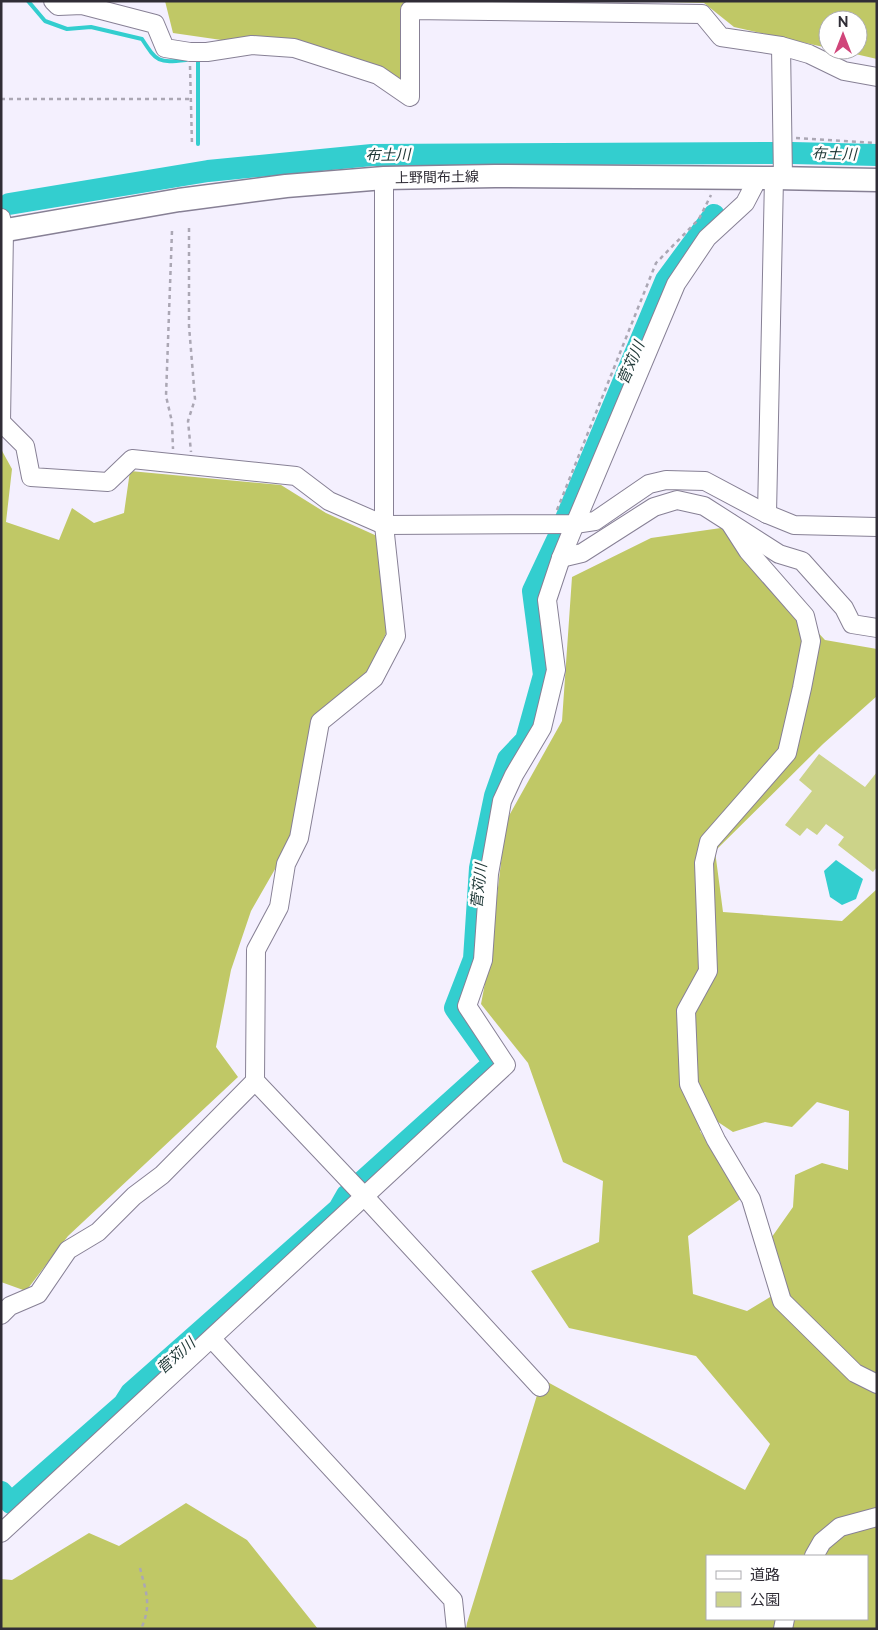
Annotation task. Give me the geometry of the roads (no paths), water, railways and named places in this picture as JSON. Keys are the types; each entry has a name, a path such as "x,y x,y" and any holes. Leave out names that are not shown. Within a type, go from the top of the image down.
{"main road":[{"name":"上野間布土線","path":"2,226 286,186 384,178 504,176 877,180"}],"street":[{"path":"53,1 58,6 82,5 154,24 165,48 190,52 207,52 252,45 294,48 378,75 410,97 410,10 702,14 721,37 781,46 809,54 844,72 877,76"},
{"path":"767,514 771,178 782,138 781,46"},
{"path":"384,178 384,525 396,636 374,678 320,722 299,838 286,864 279,907 256,950 255,1081 540,1387"},
{"path":"1,1533 506,1065 467,1006 483,960 488,874 502,802 514,775 542,728 556,670 547,600 575,524 676,284 707,238 771,178"},
{"path":"2,226 1,422 25,446 32,478 108,482 132,459 296,476 329,501 384,525 575,524 595,521 650,484 666,480 705,481 794,526 877,527"},
{"path":"562,558 582,553 654,507 677,500 704,506 779,554 802,561 844,608 852,624 877,628"},
{"path":"730,523 748,551 805,616 811,641 787,754 709,842 704,863 708,971 686,1011 689,1084 716,1140 751,1199 782,1301 855,1373 877,1384"},
{"path":"1,1314 10,1306 38,1294 68,1250 98,1232 134,1196 162,1175 255,1081"},
{"path":"212,1339 454,1600 456,1629"},
{"path":"815,1555 822,1542 840,1527 877,1517"}],"water":[{"path":"836,860 863,879 856,899 842,905 830,897 824,871"}],"waterway":[{"path":"28,1 45,21 67,29 91,27 142,39 155,57 159,59 164,61 186,60"},
{"path":"198,59 198,144"},
{"name":"布土川","path":"9,204 208,171 372,155 772,153"},
{"name":"布土川","path":"792,153 877,155"},
{"name":"菅苅川","path":"565,521 666,280 714,215"},
{"name":"菅苅川","path":"363,1181 494,1063 455,1008 474,959 480,868 495,796 508,759 526,740 544,675 533,591 559,536"},
{"name":"菅苅川","path":"1,1492 11,1503 124,1404 131,1393 339,1209 347,1195"}]}
